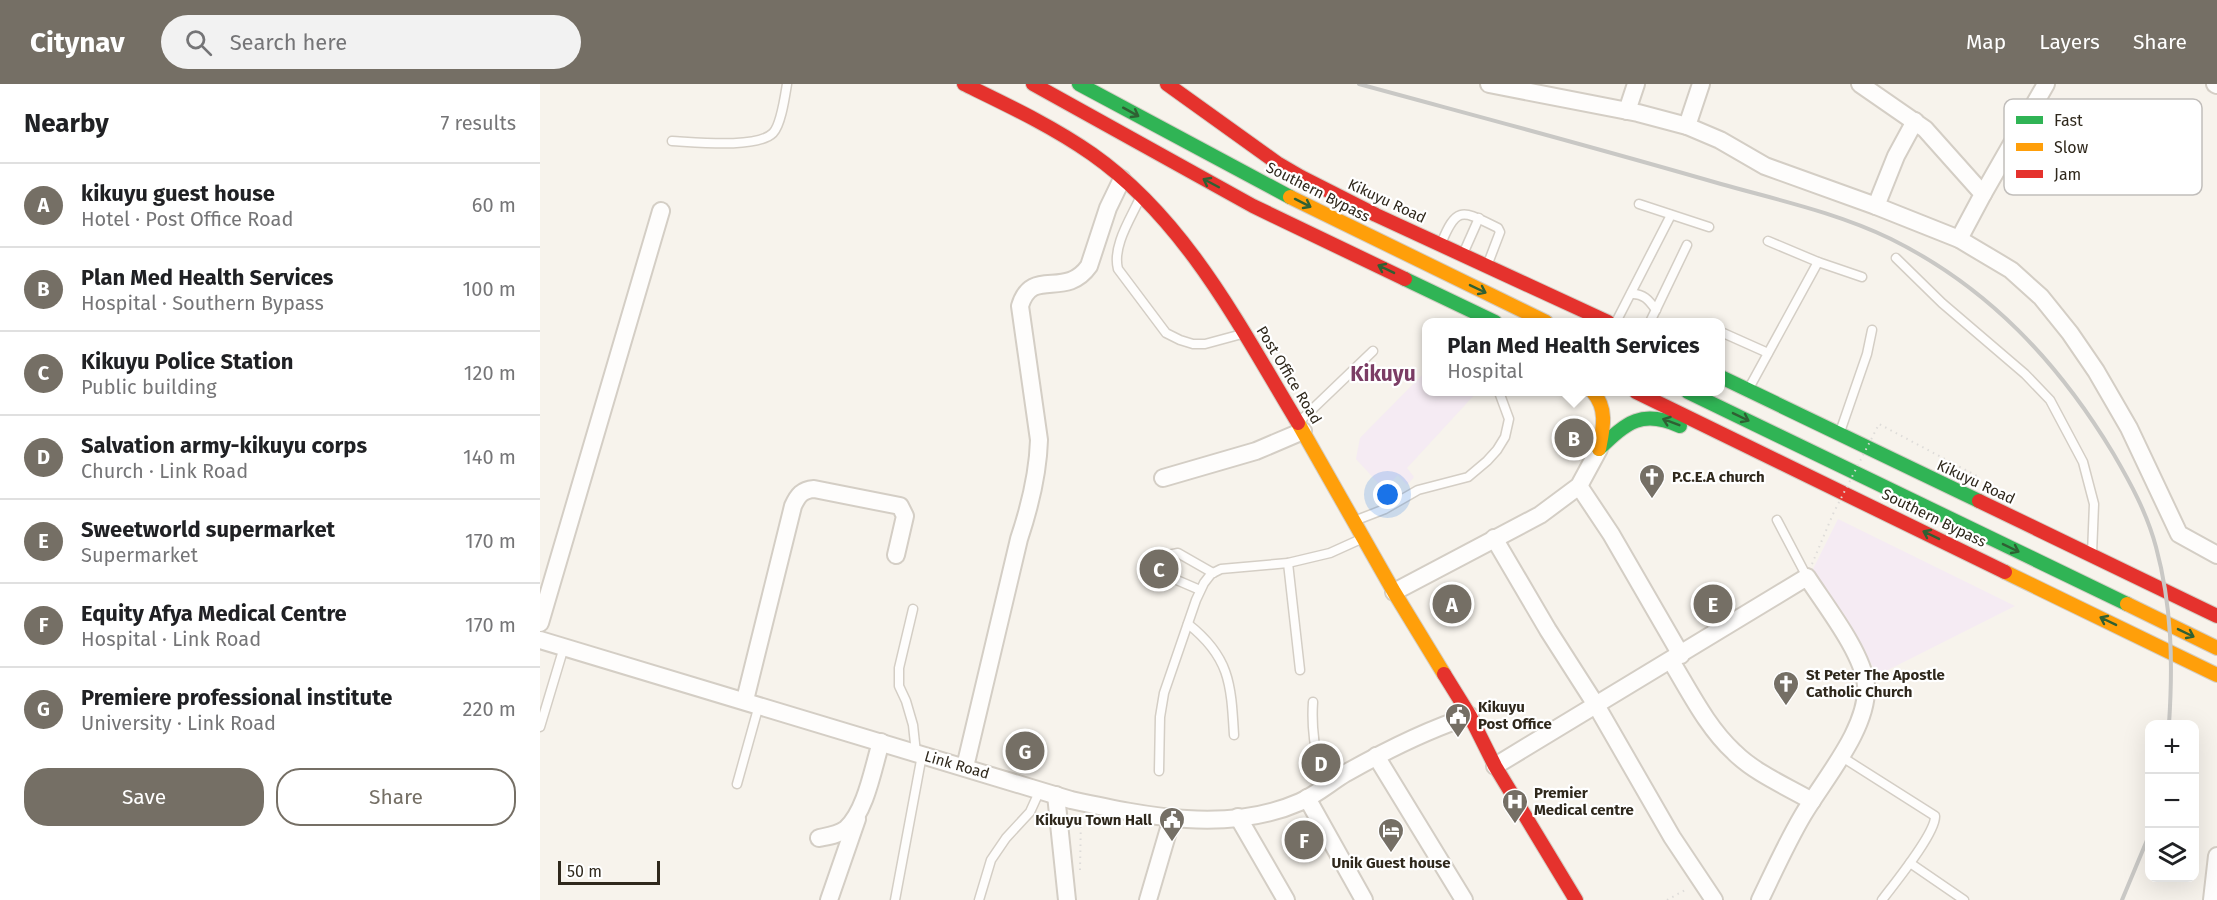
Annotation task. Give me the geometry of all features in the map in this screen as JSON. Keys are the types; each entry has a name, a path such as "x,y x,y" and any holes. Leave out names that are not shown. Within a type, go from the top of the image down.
{"main road":[{"name":"Post Office Road","path":"964,84 1092,154 1141,195 1176,234 1217,288 1301,427 1394,592 1470,716 1495,766 1576,900"},
{"path":"1033,84 1253,206 1487,318"},
{"name":"Southern Bypass","path":"1079,84 1207,154 1357,231 1538,318"},
{"name":"Kikuyu Road","path":"1167,84 1277,163 1301,177 1599,318"},
{"path":"1414,283 1421,303"},
{"name":"Kikuyu Road","path":"1725,379 2217,616"},
{"path":"1596,396 1601,402 1604,419 1599,449"},
{"name":"Southern Bypass","path":"1644,396 2217,675"},
{"name":"Southern Bypass","path":"1696,396 2217,648"},
{"path":"1599,449 1623,426 1634,419 1648,416 1673,422 1764,469 1780,474 1801,472"}],"street":[{"path":"1489,84 1627,111 1687,126 1720,140 1765,166 1959,239 2011,270 2025,282 2070,333 2129,428 2179,534 2217,555"},
{"path":"1627,111 1636,84"},
{"path":"1687,126 1701,84"},
{"path":"1860,84 1925,129 1983,194"},
{"path":"2037,99 2046,84"},
{"path":"1876,206 1896,156 1915,121"},
{"path":"1959,239 2004,157"},
{"path":"965,767 1019,539 1029,509 1038,459 1039,440 1020,306 1028,290 1034,286 1073,281 1083,274 1089,266 1108,208 1122,179"},
{"path":"540,623 660,210"},
{"path":"1163,478 1256,451 1301,427"},
{"path":"1394,592 1540,515 1579,486 1599,449"},
{"path":"1579,486 1611,534 1716,732 1734,753 1756,769 1812,801"},
{"path":"752,703 790,517 798,496 805,490 814,489 900,506 904,516 896,555"},
{"path":"1494,538 1548,630 1596,705 1672,837 1714,900"},
{"path":"1495,766 1807,577 1854,650 1866,685 1861,716 1842,758 1788,841 1760,900"},
{"name":"Link Road","path":"542,643 564,647 1048,793 1126,812 1172,818 1209,820 1238,817 1299,803 1376,756 1448,723 1470,716"},
{"path":"829,900 881,742"},
{"path":"1376,756 1464,900"},
{"path":"1048,793 1067,900"},
{"path":"1307,798 1365,900"},
{"path":"819,838 835,835 845,829 859,813"},
{"path":"1238,817 1286,900"},
{"path":"1148,900 1172,818"},
{"path":"2212,900 2217,856"}],"lane":[{"path":"672,141 734,143 758,140 773,134 778,124 787,84"},
{"path":"1141,195 1118,249 1116,260 1118,269 1166,333 1193,344 1205,344 1246,334"},
{"path":"1639,204 1708,227"},
{"path":"1441,244 1450,222 1457,216 1469,214 1479,218 1498,228 1500,232 1487,266"},
{"path":"1618,318 1671,215"},
{"path":"1463,254 1479,218"},
{"path":"1768,241 1862,277"},
{"path":"1652,318 1687,245"},
{"path":"1896,258 1942,303 2025,374 2050,400 2083,462 2094,504 2092,555"},
{"path":"1748,390 1818,262"},
{"path":"1631,294 1639,294 1647,298 1656,310"},
{"path":"1839,435 1867,354 1872,330"},
{"path":"1725,334 1768,353"},
{"path":"1301,427 1373,351"},
{"path":"1354,521 1385,509 1418,490 1468,477 1497,450 1505,437 1509,419 1500,396"},
{"path":"1777,520 1807,577"},
{"path":"1158,771 1160,717 1164,693 1204,583 1213,573 1221,569 1288,563 1330,553 1365,538"},
{"path":"1200,590 1165,575 1162,567 1168,555 1178,553 1213,573"},
{"path":"1288,563 1300,670"},
{"path":"895,900 919,754 914,725 899,686 899,668 913,609"},
{"path":"1188,624 1216,651 1226,672 1232,699 1234,735"},
{"path":"540,727 564,647"},
{"path":"1313,702 1311,730 1317,764 1326,785"},
{"path":"737,784 752,703"},
{"path":"1842,758 1935,816 1932,827 1910,863 1882,900"},
{"path":"979,900 991,860 1006,838 1048,793"},
{"path":"1910,863 1964,900"}],"path":[{"path":"1807,577 1833,514 1879,424 1977,476"},
{"path":"1080,879 1081,807"},
{"path":"1667,900 1688,889"}],"shaded area":[{"path":"1422,375 1422,396 1473,396 1407,468 1414,477 1407,485 1398,475 1390,483 1380,485 1356,459 1360,438"},
{"path":"1838,519 2015,606 1878,675 1813,569"}],"railway":[{"path":"1359,84 1829,214 1891,239 1926,258 1959,280 2018,330 2069,388 2113,453 2143,510 2156,547 2168,613 2171,657 2169,720"},
{"path":"2122,900 2145,845"}],"traffic: fast":[{"path":"1079,84 1290,197"},
{"path":"1405,279 1487,318"},
{"path":"1725,379 1979,501"},
{"path":"1696,396 2127,604"},
{"path":"1599,449 1627,425 1636,421 1655,419 1680,426"}],"traffic: slow":[{"path":"1290,197 1538,318"},
{"path":"1596,396 1603,412 1599,449"},
{"path":"1298,423 1394,592 1444,674"},
{"path":"2005,572 2217,675"},
{"path":"2127,604 2217,648"}],"traffic: jam":[{"path":"964,84 1029,116 1077,144 1125,181 1156,210 1208,277 1298,423"},
{"path":"1033,84 1253,206 1405,279"},
{"path":"1167,84 1277,163 1301,177 1376,215 1599,318"},
{"path":"1644,396 2005,572"},
{"path":"1979,501 2217,616"},
{"path":"1444,674 1470,716 1495,766 1576,900"}],"place":[{"name":"Plan Med Health Services","path":"1574,438"},
{"name":"P.C.E.A church","path":"1652,500"},
{"name":"Kikuyu Police Station","path":"1159,569"},
{"name":"kikuyu guest house","path":"1452,604"},
{"name":"Sweetworld supermarket","path":"1713,604"},
{"name":"St Peter The Apostle Catholic Church","path":"1786,707"},
{"name":"Kikuyu Post Office","path":"1458,739"},
{"name":"Premiere professional institute","path":"1025,751"},
{"name":"Salvation army-kikuyu corps","path":"1321,763"},
{"name":"Premier Medical centre","path":"1515,825"},
{"name":"Equity Afya Medical Centre","path":"1304,840"},
{"name":"Kikuyu Town Hall","path":"1172,843"},
{"name":"Unik Guest house","path":"1391,854"}],"district":[{"name":"Kikuyu","path":"1383,374"}]}
